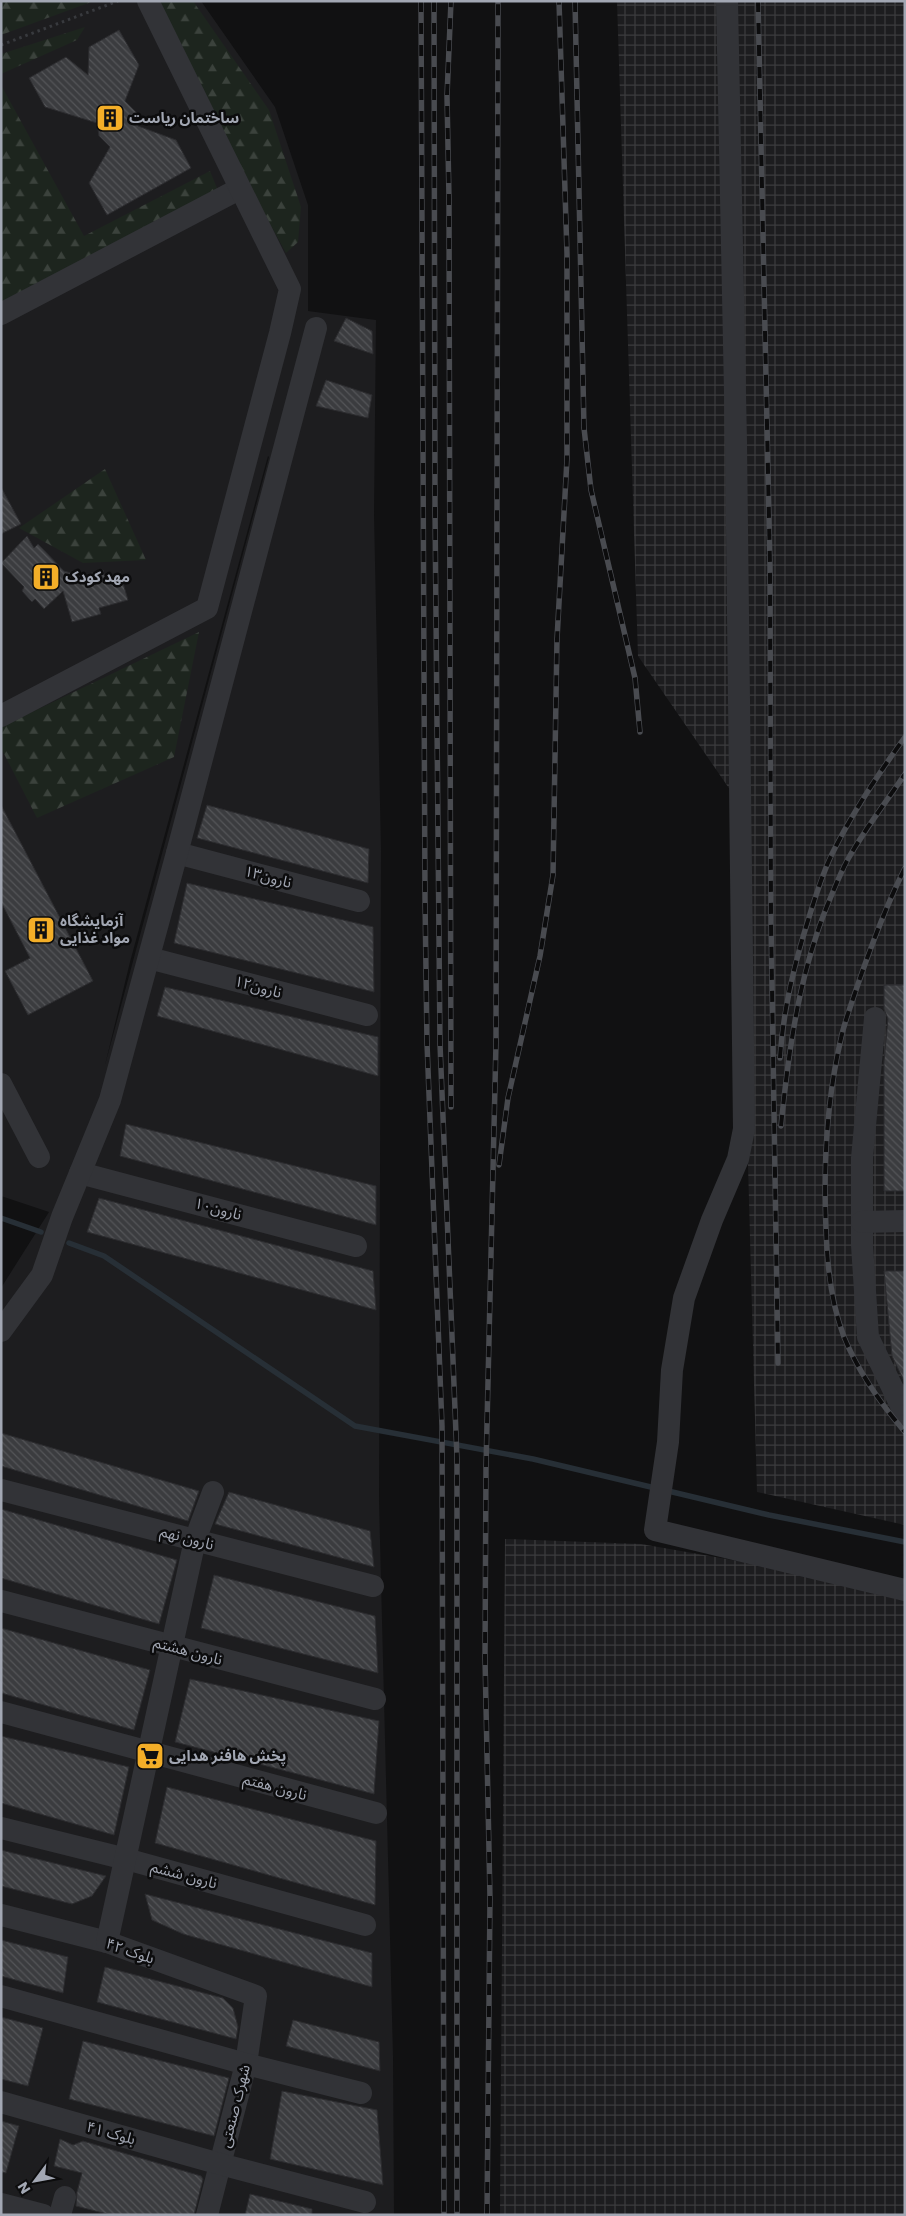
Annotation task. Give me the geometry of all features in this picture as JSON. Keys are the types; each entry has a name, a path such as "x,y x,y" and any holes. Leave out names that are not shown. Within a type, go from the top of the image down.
{"lane":[{"path":"1,716 207,608 290,289 239,189 148,1"},
{"path":"727,1 736,432 744,1129 738,1160 712,1220 684,1298 672,1370 668,1442 658,1504 656,1530 905,1590"},
{"path":"1,314 239,189"},
{"path":"1,1331 42,1274 62,1217 110,1100 178,852 316,328"},
{"name":"نارون۱۳","path":"178,852 359,901"},
{"name":"نارون۱۲","path":"148,958 367,1015"},
{"path":"875,1018 862,1158 862,1222 868,1337 905,1414"},
{"path":"1,1084 39,1157"},
{"name":"نارون۱۰","path":"80,1173 356,1246"},
{"path":"862,1222 905,1221"},
{"name":"نارون نهم","path":"1,1490 373,1586"},
{"path":"107,1942 195,1540 213,1492"},
{"name":"نارون هشتم","path":"1,1601 375,1699"},
{"name":"نارون هفتم","path":"1,1712 376,1813"},
{"name":"نارون ششم","path":"1,1828 126,1859 365,1926"},
{"name":"بلوک ۴۲","path":"1,1916 107,1942 256,1996"},
{"path":"1,1996 246,2064 361,2093"},
{"name":"شهرک صنعتی","path":"207,2215 246,2064 256,1996"},
{"name":"بلوک ۴۱","path":"1,2102 220,2164 365,2202"},
{"path":"1,2204 43,2215"}],"path":[{"path":"1,45 118,1"}],"shaded area":[{"path":"1,1 201,1 275,107 308,205 308,311 376,320 374,514 381,851 379,1501 393,2056 394,2215 1,2215 1,1288 49,1212 1,1196","holes":["269,457 105,1065 130,962"]},
{"path":"617,1 905,1 905,1525 757,1492 748,1164 746,813 638,656"},
{"path":"505,1539 641,1544 905,1590 905,2215 500,2215"}],"green space":[{"path":"1,1 94,1 1,35"},
{"path":"151,1 193,1 269,110 301,207 298,242 286,253 227,146"},
{"path":"85,27 77,40 1,74 1,54"},
{"path":"1,85 84,236 210,171 219,193 1,305"},
{"path":"105,469 146,560 83,563 19,528"},
{"path":"199,632 174,757 37,818 1,748 1,727"}],"building":[{"name":"ساختمان ریاست","path":"119,30 139,65 125,101 138,114 138,126 176,140 191,168 107,215 89,183 110,147 99,136 97,123 45,107 29,78 66,57 88,75 89,47"},
{"path":"346,318 372,331 373,354 334,341"},
{"path":"326,380 372,395 368,418 316,406"},
{"path":"1,487 21,524 1,534"},
{"name":"مهد کودک","path":"27,536 34,548 38,544 64,571 81,576 103,570 105,578 120,573 128,600 99,608 101,614 72,622 63,591 44,609 35,599 32,602 22,591 24,587 1,563"},
{"name":"آزمایشگاه مواد غذایی","path":"1,805 93,981 28,1015 5,971 30,958 1,902"},
{"path":"207,805 369,849 368,883 197,838"},
{"path":"187,883 373,927 374,992 174,943"},
{"path":"884,985 905,985 905,1191 884,1191 884,1062 888,1019 884,1009"},
{"path":"165,987 378,1037 378,1076 157,1016"},
{"path":"126,1124 376,1186 376,1225 120,1156"},
{"path":"99,1198 373,1271 376,1310 87,1232"},
{"path":"884,1271 905,1271 905,1383 892,1356"},
{"path":"1,1433 199,1491 188,1521 1,1466"},
{"path":"229,1492 370,1531 374,1567 215,1524"},
{"path":"1,1509 177,1560 159,1624 1,1578"},
{"path":"214,1575 375,1616 378,1673 201,1628"},
{"path":"1,1628 150,1670 134,1730 1,1693"},
{"path":"190,1679 379,1721 374,1794 175,1742"},
{"path":"1,1736 129,1767 114,1835 1,1803"},
{"path":"167,1787 376,1841 375,1905 155,1843"},
{"path":"1,1850 106,1876 92,1896 72,1904 1,1886"},
{"path":"145,1894 372,1953 372,1987 183,1934 152,1920"},
{"path":"1,1940 68,1957 63,1993 1,1976"},
{"path":"105,1967 223,1998 233,2008 238,2027 236,2039 97,2002"},
{"path":"1,2017 43,2028 28,2086 1,2079"},
{"path":"293,2020 379,2042 380,2071 286,2046"},
{"path":"83,2041 229,2078 214,2136 69,2099"},
{"path":"282,2091 377,2110 383,2185 270,2159"},
{"path":"1,2121 19,2126 6,2173 1,2172"},
{"path":"60,2139 73,2145 83,2141 201,2176 203,2179 194,2215 111,2215 76,2206 77,2192 82,2173 54,2166"},
{"path":"250,2194 312,2209 312,2215 245,2215"}],"waterway":[{"path":"1,1218 41,1232"},
{"path":"69,1243 104,1256 355,1426 533,1459 655,1488"},
{"path":"664,1490 769,1515 905,1542"}],"railway":[{"path":"421,1 427,1043 442,1426 444,2215"},
{"path":"434,1 435,510 440,1044 457,1458 457,2215"},
{"path":"451,1 447,96 449,198 451,1107"},
{"path":"487,2215 490,1898 485,1658 486,1467 496,1043 498,1"},
{"path":"499,1165 508,1098 540,956 553,875 557,639 567,459 567,254 559,1"},
{"path":"575,1 584,428 591,490 635,678 640,732"},
{"path":"758,1 770,566 771,923 778,1363"},
{"path":"780,1058 784,1021 795,967 815,897 824,873 858,806 905,737"},
{"path":"781,1126 792,1037 804,979 821,922 848,859 868,826 905,774"},
{"path":"905,868 873,941 842,1034 833,1082 827,1131 825,1180 829,1270 833,1297 844,1337 863,1375 905,1432"}],"place":[{"name":"ساختمان ریاست","path":"110,118"},
{"name":"مهد کودک","path":"46,577"},
{"name":"آزمایشگاه مواد غذایی","path":"41,930"},
{"name":"پخش هافنر هدایی","path":"150,1756"}]}
